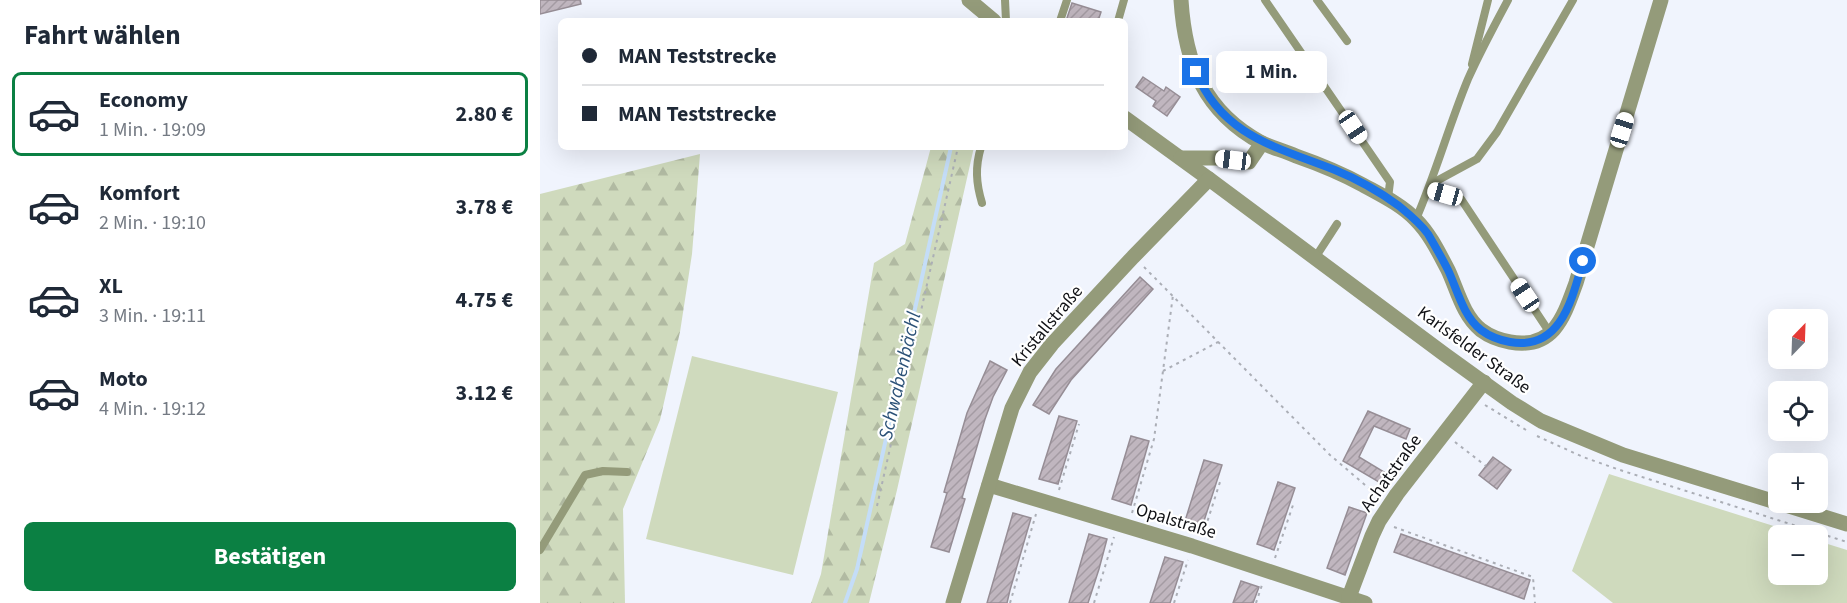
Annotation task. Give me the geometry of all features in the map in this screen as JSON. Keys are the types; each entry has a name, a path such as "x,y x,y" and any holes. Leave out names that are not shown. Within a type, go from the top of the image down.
{"street":[{"path":"969,0 994,18"},
{"path":"1181,0 1188,54 1203,89 1226,118 1262,142 1338,172 1388,198 1416,219 1428,234 1448,270 1464,308 1479,328 1494,338 1511,342 1529,342 1545,337 1559,325 1576,283 1660,0"},
{"name":"Karlsfelder Straße","path":"1128,120 1512,403 1541,421 1613,451 1847,524"},
{"path":"1181,158 1217,158 1249,162 1262,142"},
{"name":"Kristallstraße","path":"953,603 1012,408 1030,372 1052,344 1133,256 1209,179"},
{"name":"Achatstraße","path":"1345,599 1379,521 1484,382"},
{"name":"Opalstraße","path":"989,485 1196,547 1345,599 1365,603"}],"lane":[{"path":"999,18 1005,0"},
{"path":"1061,18 1067,0"},
{"path":"1119,18 1124,0"},
{"path":"1265,0 1390,182 1388,198"},
{"path":"1317,0 1347,41"},
{"path":"1416,219 1430,187 1468,80 1488,0"},
{"path":"1468,80 1508,0"},
{"path":"1430,187 1477,159 1497,132 1574,0"},
{"path":"980,150 977,162 977,185 982,203"},
{"path":"1430,187 1461,199 1550,333"},
{"path":"1315,258 1337,224"},
{"path":"540,550 585,475 603,471 627,472"}],"path":[{"path":"877,506 957,150"},
{"path":"1133,256 1330,455 1389,506"},
{"path":"1094,603 1154,440 1173,296"},
{"path":"1163,371 1218,342"},
{"path":"1010,603 1047,502 1079,424"},
{"path":"1444,434 1486,466"},
{"path":"1174,603 1220,482 1217,480"},
{"path":"1256,603 1293,505 1290,504"},
{"path":"1379,521 1533,577 1535,603"}],"green space":[{"path":"930,150 973,150 897,490 869,603 811,603 821,574 874,263 905,244"},
{"path":"700,154 692,254 680,332 660,420 623,509 625,603 540,603 540,194"},
{"path":"692,356 838,392 793,575 646,539"},
{"path":"1609,474 1770,525 1768,525 1768,585 1828,585 1828,544 1847,550 1847,603 1613,603 1572,571"}],"building":[{"path":"540,0 580,0 581,4 540,14"},
{"path":"1072,3 1101,12 1099,18 1067,18"},
{"path":"1143,77 1164,91 1166,87 1180,97 1167,116 1153,106 1156,101 1136,87"},
{"path":"1140,277 1153,289 1071,380 1049,414 1033,405 1056,369"},
{"path":"990,361 1007,370 985,419 949,552 931,547 967,413"},
{"path":"1368,411 1410,429 1406,439 1374,426 1359,457 1389,475 1384,485 1343,461"},
{"path":"1059,416 1077,421 1058,484 1039,479"},
{"path":"1131,436 1149,441 1131,505 1112,499"},
{"path":"1493,457 1511,470 1497,489 1479,475"},
{"path":"1204,460 1222,465 1202,527 1185,521"},
{"path":"1278,482 1295,488 1274,550 1257,544"},
{"path":"1349,507 1367,513 1345,575 1327,568"},
{"path":"1013,513 1031,518 1007,603 987,603"},
{"path":"1089,534 1107,539 1099,569 1088,603 1069,603"},
{"path":"1401,534 1530,580 1524,599 1394,552"},
{"path":"1165,557 1183,562 1170,603 1150,603"},
{"path":"1241,581 1259,587 1253,603 1233,603"}],"waterway":[{"name":"Schwabenbächl","path":"845,603 857,569 950,150"}],"route":[{"path":"1196,72 1203,89 1226,118 1262,142 1338,172 1388,198 1416,219 1428,234 1448,270 1464,308 1479,328 1494,338 1511,342 1529,342 1545,337 1559,325 1583,261"}]}
